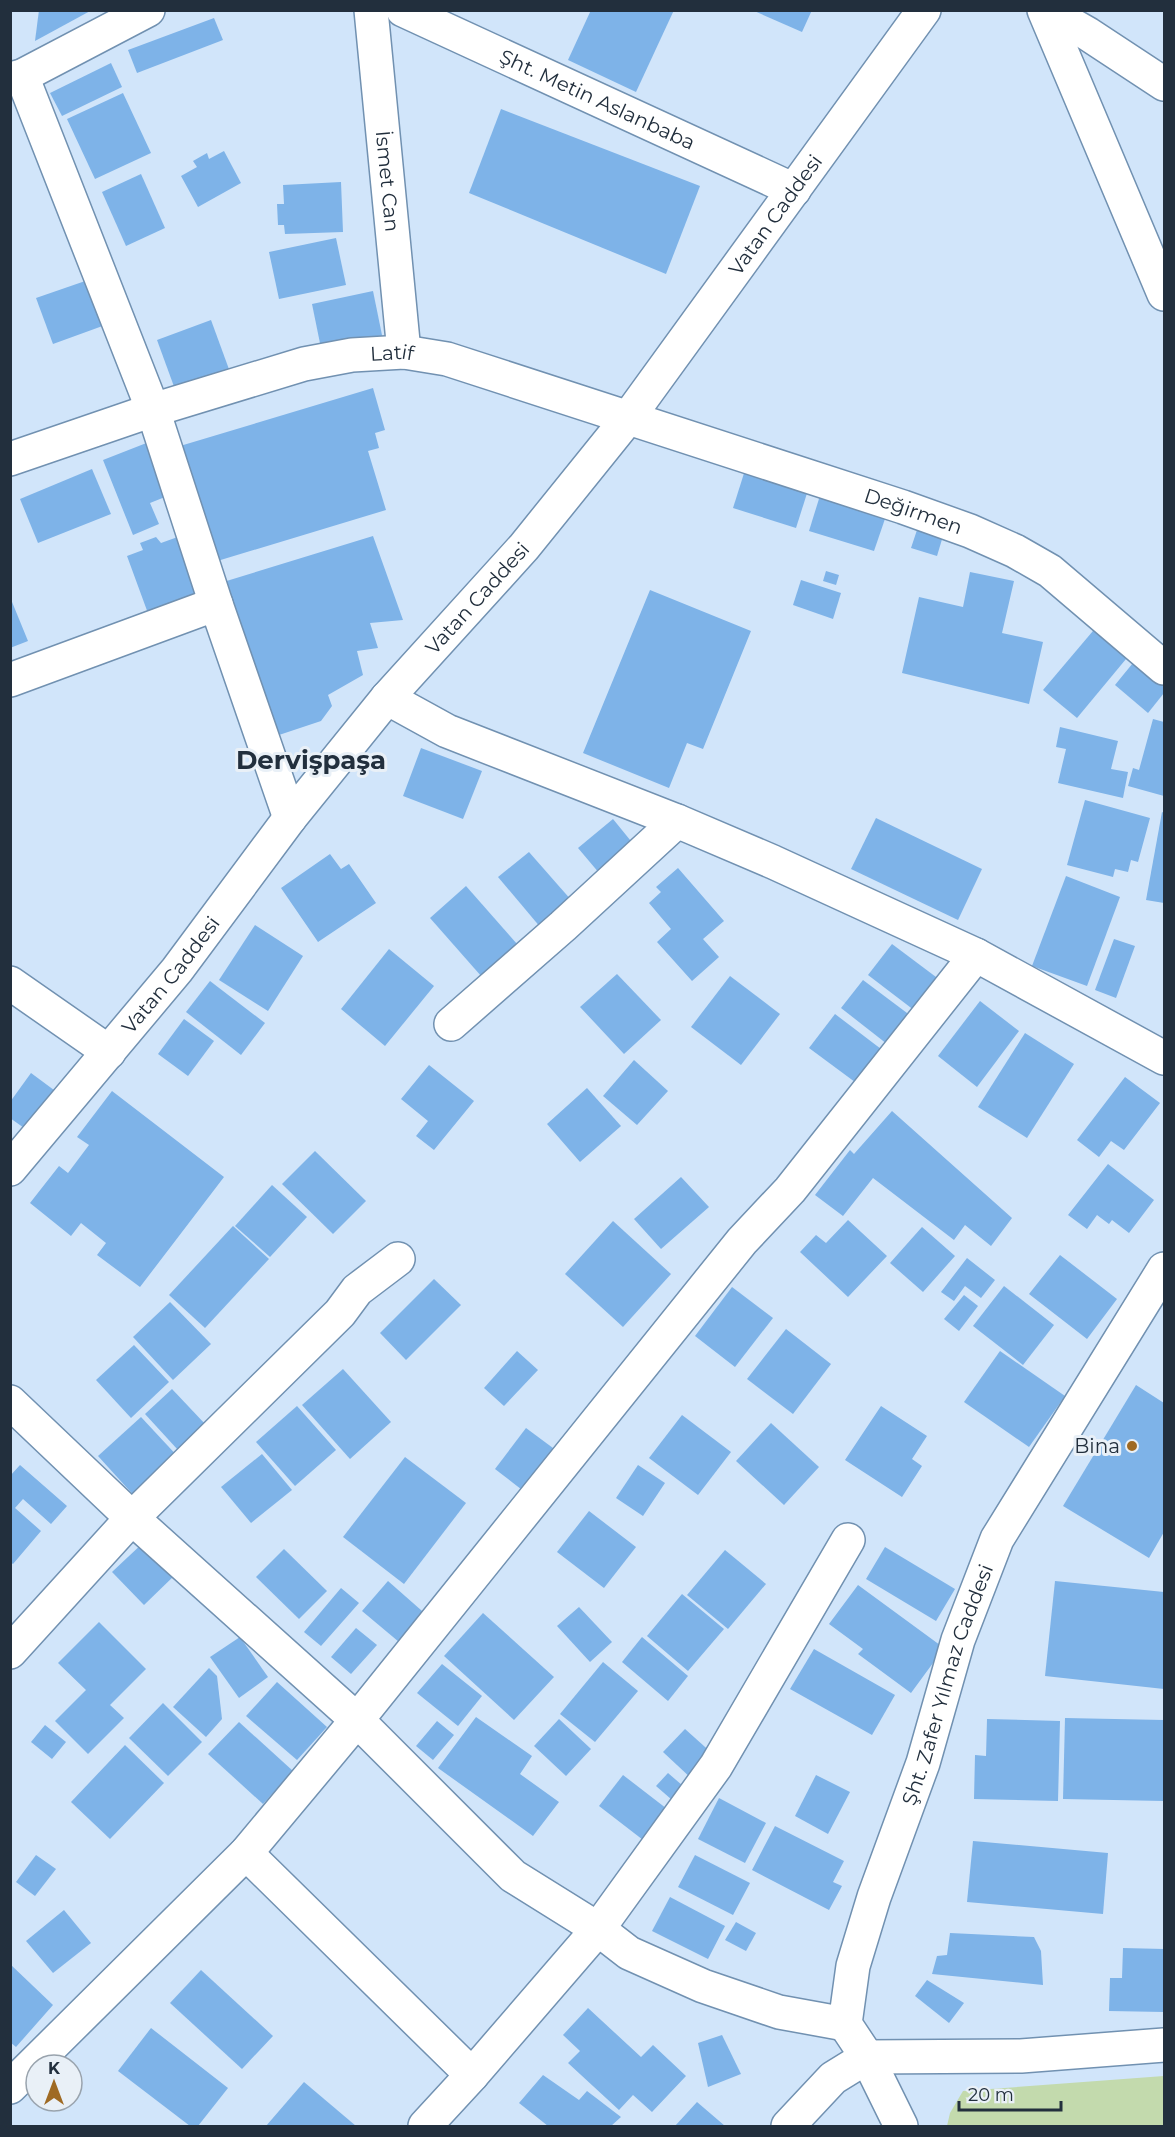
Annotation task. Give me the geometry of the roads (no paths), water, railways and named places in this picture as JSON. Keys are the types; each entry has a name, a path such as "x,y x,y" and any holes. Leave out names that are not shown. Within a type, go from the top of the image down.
{"street":[{"path":"148,10 16,78 153,410 216,604 290,818"},
{"name":"İsmet Can","path":"371,10 404,352"},
{"name":"Şht. Metin Aslanbaba","path":"403,10 794,190"},
{"name":"Vatan Caddesi","path":"10,1169 177,970 290,818 387,698 524,547 628,418 924,10"},
{"path":"1045,10 1088,34 1164,84"},
{"path":"1045,10 1164,294"},
{"name":"Latif","path":"10,459 153,410 304,364 352,355 404,352 447,358 628,418"},
{"name":"Değirmen","path":"628,418 903,507 970,531 1015,551 1050,571 1164,668"},
{"path":"10,680 216,604"},
{"path":"387,698 447,731 783,867 976,956 1164,1058"},
{"path":"451,1024 563,926 676,822"},
{"path":"10,2087 246,1853 357,1720 742,1240 790,1190 976,956"},
{"path":"10,983 109,1052"},
{"path":"10,1652 132,1518 340,1313 357,1290 398,1259"},
{"name":"Şht. Zafer Yılmaz Caddesi","path":"845,2024 854,1966 874,1897 923,1763 958,1640 998,1539 1164,1269"},
{"path":"10,1402 132,1518 357,1720 513,1876 598,1929 628,1953 704,1986 779,2012 845,2024 867,2058 900,2127"},
{"path":"424,2127 598,1929 716,1766 848,1540"},
{"path":"246,1853 472,2075"},
{"path":"788,2127 833,2078 867,2058 1021,2056 1164,2046"}],"place":[{"name":"Bina","path":"1132,1446"}],"district":[{"name":"Dervişpaşa","path":"311,760"}]}
